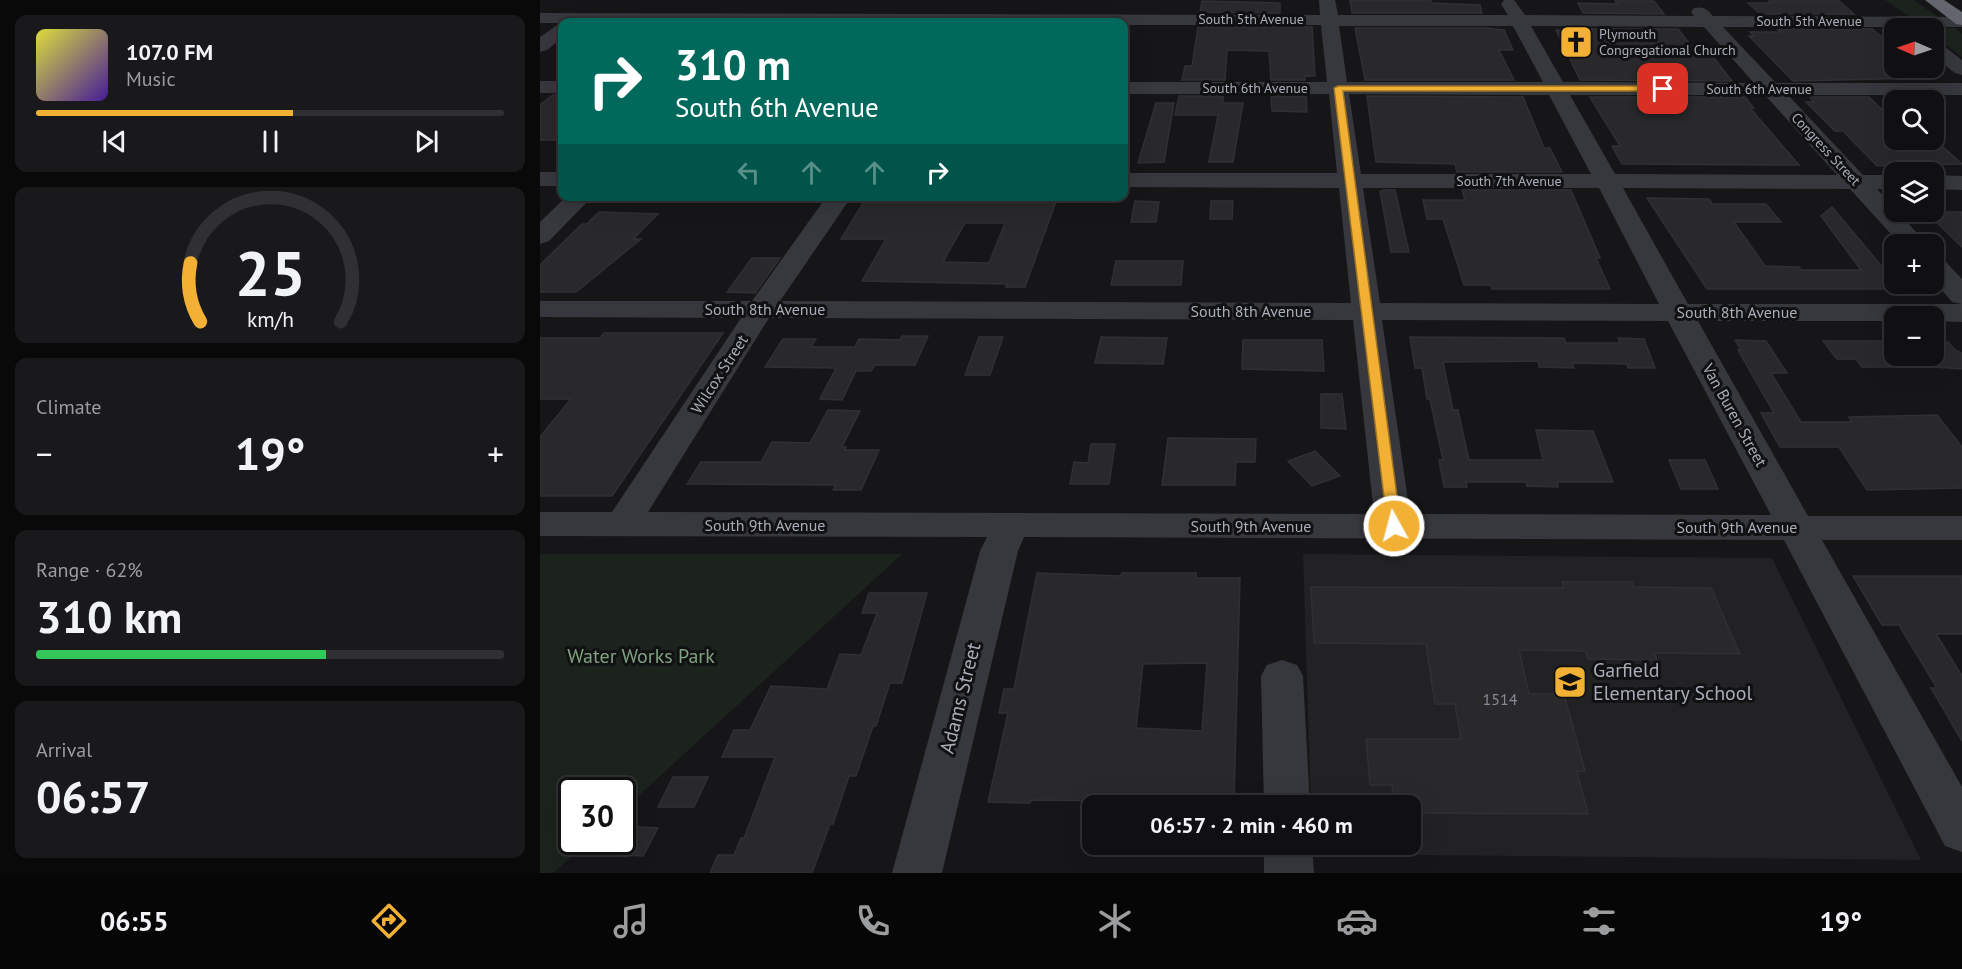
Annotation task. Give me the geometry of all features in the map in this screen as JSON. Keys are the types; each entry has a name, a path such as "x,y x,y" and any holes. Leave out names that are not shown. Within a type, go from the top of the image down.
{"highway":[{"path":"1933,0 1962,21"}],"street":[{"path":"580,18 607,0"},
{"path":"767,18 786,0"},
{"name":"Congress Street","path":"1688,0 1905,234"},
{"path":"1876,5 1898,18"},
{"path":"1329,10 1394,526"},
{"name":"South 5th Avenue","path":"1062,18 1329,10 1513,10 1708,21 1884,24"},
{"name":"Van Buren Street","path":"1513,10 1962,831"},
{"name":"South 5th Avenue","path":"540,18 558,19"},
{"name":"South 5th Avenue","path":"1944,22 1962,21"},
{"path":"540,46 558,33"},
{"path":"1944,56 1962,69"},
{"path":"540,87 558,87"},
{"name":"South 6th Avenue","path":"1128,88 1962,89"},
{"path":"540,179 558,179"},
{"name":"South 7th Avenue","path":"1128,180 1884,182"},
{"path":"1944,182 1962,183"},
{"path":"540,236 576,201"},
{"name":"Wilcox Street","path":"623,524 761,309 837,201"},
{"path":"1944,277 1962,296"},
{"name":"South 8th Avenue","path":"540,309 1962,313"},
{"name":"South 9th Avenue","path":"540,524 1962,528"},
{"name":"Adams Street","path":"917,873 999,551 1011,525"},
{"path":"1282,676 1287,795"},
{"path":"1288,855 1289,873"}],"shaded area":[{"name":"Garfield Elementary School","path":"1303,554 1772,558 1921,860 1414,855 1421,855 1421,795 1311,795"}],"green space":[{"path":"1885,0 1913,0 1939,17 1909,16"},
{"path":"1944,28 1955,28 1962,34 1962,57 1944,44"},
{"name":"Water Works Park","path":"540,554 902,554 636,798 636,777 558,777 558,855 573,855 553,873 540,873"}],"building":[{"path":"1350,0 1431,0 1432,3 1480,5 1482,13 1352,13"},
{"path":"1202,1 1280,3 1280,13 1200,12"},
{"path":"1615,1 1654,1 1664,14 1583,13 1578,3 1617,4"},
{"path":"1769,1 1839,1 1854,14 1760,14 1748,3 1771,3"},
{"path":"1198,27 1312,27 1315,76 1305,76 1305,80 1271,80 1269,51 1227,50 1225,80 1182,80 1185,66 1192,66"},
{"path":"1355,28 1504,30 1513,50 1499,50 1514,80 1365,80"},
{"path":"1678,29 1694,49 1707,49 1732,81 1580,80 1556,30"},
{"path":"1777,29 1872,29 1884,39 1884,78 1922,78 1793,81 1749,36 1754,36 1750,32 1781,32"},
{"path":"553,95 558,95 558,140 540,140 540,105"},
{"path":"1179,96 1223,96 1223,103 1243,103 1233,162 1209,162 1218,115 1175,115"},
{"path":"1271,96 1306,96 1307,112 1272,111"},
{"path":"1367,96 1523,97 1544,148 1550,148 1562,172 1457,172 1455,164 1376,162"},
{"path":"1590,97 1745,97 1754,108 1750,108 1799,165 1622,164 1612,146 1620,146"},
{"path":"1810,97 1869,97 1884,111 1884,150 1944,150 1944,148 1962,164 1884,162 1884,166 1877,166 1843,131 1835,131 1806,102 1814,102"},
{"path":"1156,103 1174,103 1164,162 1138,163"},
{"path":"1395,190 1409,252 1391,252 1380,191"},
{"path":"1462,190 1571,190 1600,258 1596,258 1610,289 1492,289 1491,285 1464,285 1443,219 1427,219 1423,200 1465,200"},
{"path":"1647,198 1709,199 1712,204 1766,204 1781,222 1734,222 1765,266 1799,267 1801,270 1861,270 1821,216 1832,207 1884,269 1884,289 1707,289"},
{"path":"864,201 1056,201 1025,287 1006,287 1007,284 862,281 886,239 841,239","holes":["965,223 1005,223 989,263 943,262"]},
{"path":"1135,201 1159,202 1156,222 1131,222"},
{"path":"1211,201 1233,201 1232,219 1210,219"},
{"path":"599,212 658,214 633,239 641,239 576,292 540,292 540,265 582,224 587,224"},
{"path":"1944,212 1962,212 1962,247 1936,222 1944,222"},
{"path":"752,258 780,258 755,293 727,292"},
{"path":"1116,261 1183,261 1181,285 1111,285"},
{"path":"604,333 723,333 612,496 540,496 540,437 571,399 540,399 540,338 600,338"},
{"path":"902,336 928,336 915,365 875,365 871,371 856,371 842,400 820,399 836,368 765,367 783,339 816,339 811,347 855,347 859,339 900,340"},
{"path":"979,337 1003,337 990,375 965,375"},
{"path":"1101,337 1167,338 1163,364 1095,363"},
{"path":"1410,337 1564,338 1566,343 1620,343 1618,338 1644,339 1655,368 1628,368 1627,364 1572,363 1574,368 1539,367 1538,361 1443,362 1453,410 1458,410 1469,460 1543,460 1536,430 1593,431 1613,482 1557,482 1558,487 1527,486 1526,482 1466,482 1467,487 1444,487 1439,460 1443,460 1430,399 1427,399 1422,368 1415,368"},
{"path":"1243,340 1322,340 1324,371 1242,369"},
{"path":"1735,340 1766,341 1787,373 1771,373 1801,422 1852,422 1849,417 1937,415 1962,447 1962,488 1867,490 1839,447 1780,447 1761,413 1774,413 1738,350 1741,350"},
{"path":"1823,341 1884,341 1884,366 1894,367 1862,367 1856,359 1837,359"},
{"path":"1944,342 1948,342 1955,350 1962,353 1962,369 1934,367 1944,366"},
{"path":"1321,394 1342,394 1346,429 1321,428"},
{"path":"828,410 860,411 842,447 846,447 845,450 879,450 861,490 833,490 836,485 687,484 701,462 761,462 772,442 810,443"},
{"path":"1168,438 1256,439 1255,462 1236,462 1235,485 1162,485"},
{"path":"1091,444 1115,444 1109,484 1070,484 1074,462 1088,463"},
{"path":"1315,451 1340,476 1312,486 1288,461"},
{"path":"1669,460 1705,460 1718,489 1681,489"},
{"path":"1037,573 1121,576 1122,573 1196,573 1196,578 1240,578 1234,795 1082,795 1082,800 988,802 1008,713 999,713 1004,689 1014,689","holes":["1207,663 1202,731 1136,728 1143,664"]},
{"path":"1853,576 1962,576 1962,634 1936,634 1962,676 1962,741 1931,688 1937,688 1899,625 1882,625"},
{"path":"1562,582 1632,582 1633,587 1711,588 1740,654 1654,653 1657,660 1588,659 1585,651 1519,650 1529,694 1564,694 1585,771 1577,771 1588,814 1421,813 1421,795 1393,795 1392,785 1370,785 1366,739 1461,739 1455,704 1435,704 1426,644 1314,643 1311,587 1564,588"},
{"path":"869,593 927,593 902,683 890,683 856,776 849,776 833,824 830,824 812,873 710,873 718,855 734,855 741,838 744,838 775,757 722,757 734,730 750,730 771,686 827,689 840,654 861,655 877,613 862,613"},
{"path":"673,777 708,777 694,807 658,807"},
{"path":"636,827 658,828 643,856 622,855 636,855"}],"place":[{"name":"Plymouth Congregational Church","path":"1576,42"},
{"name":"Garfield Elementary School","path":"1570,682"}],"route":[{"path":"1394,526 1338,88 1663,89"}]}
